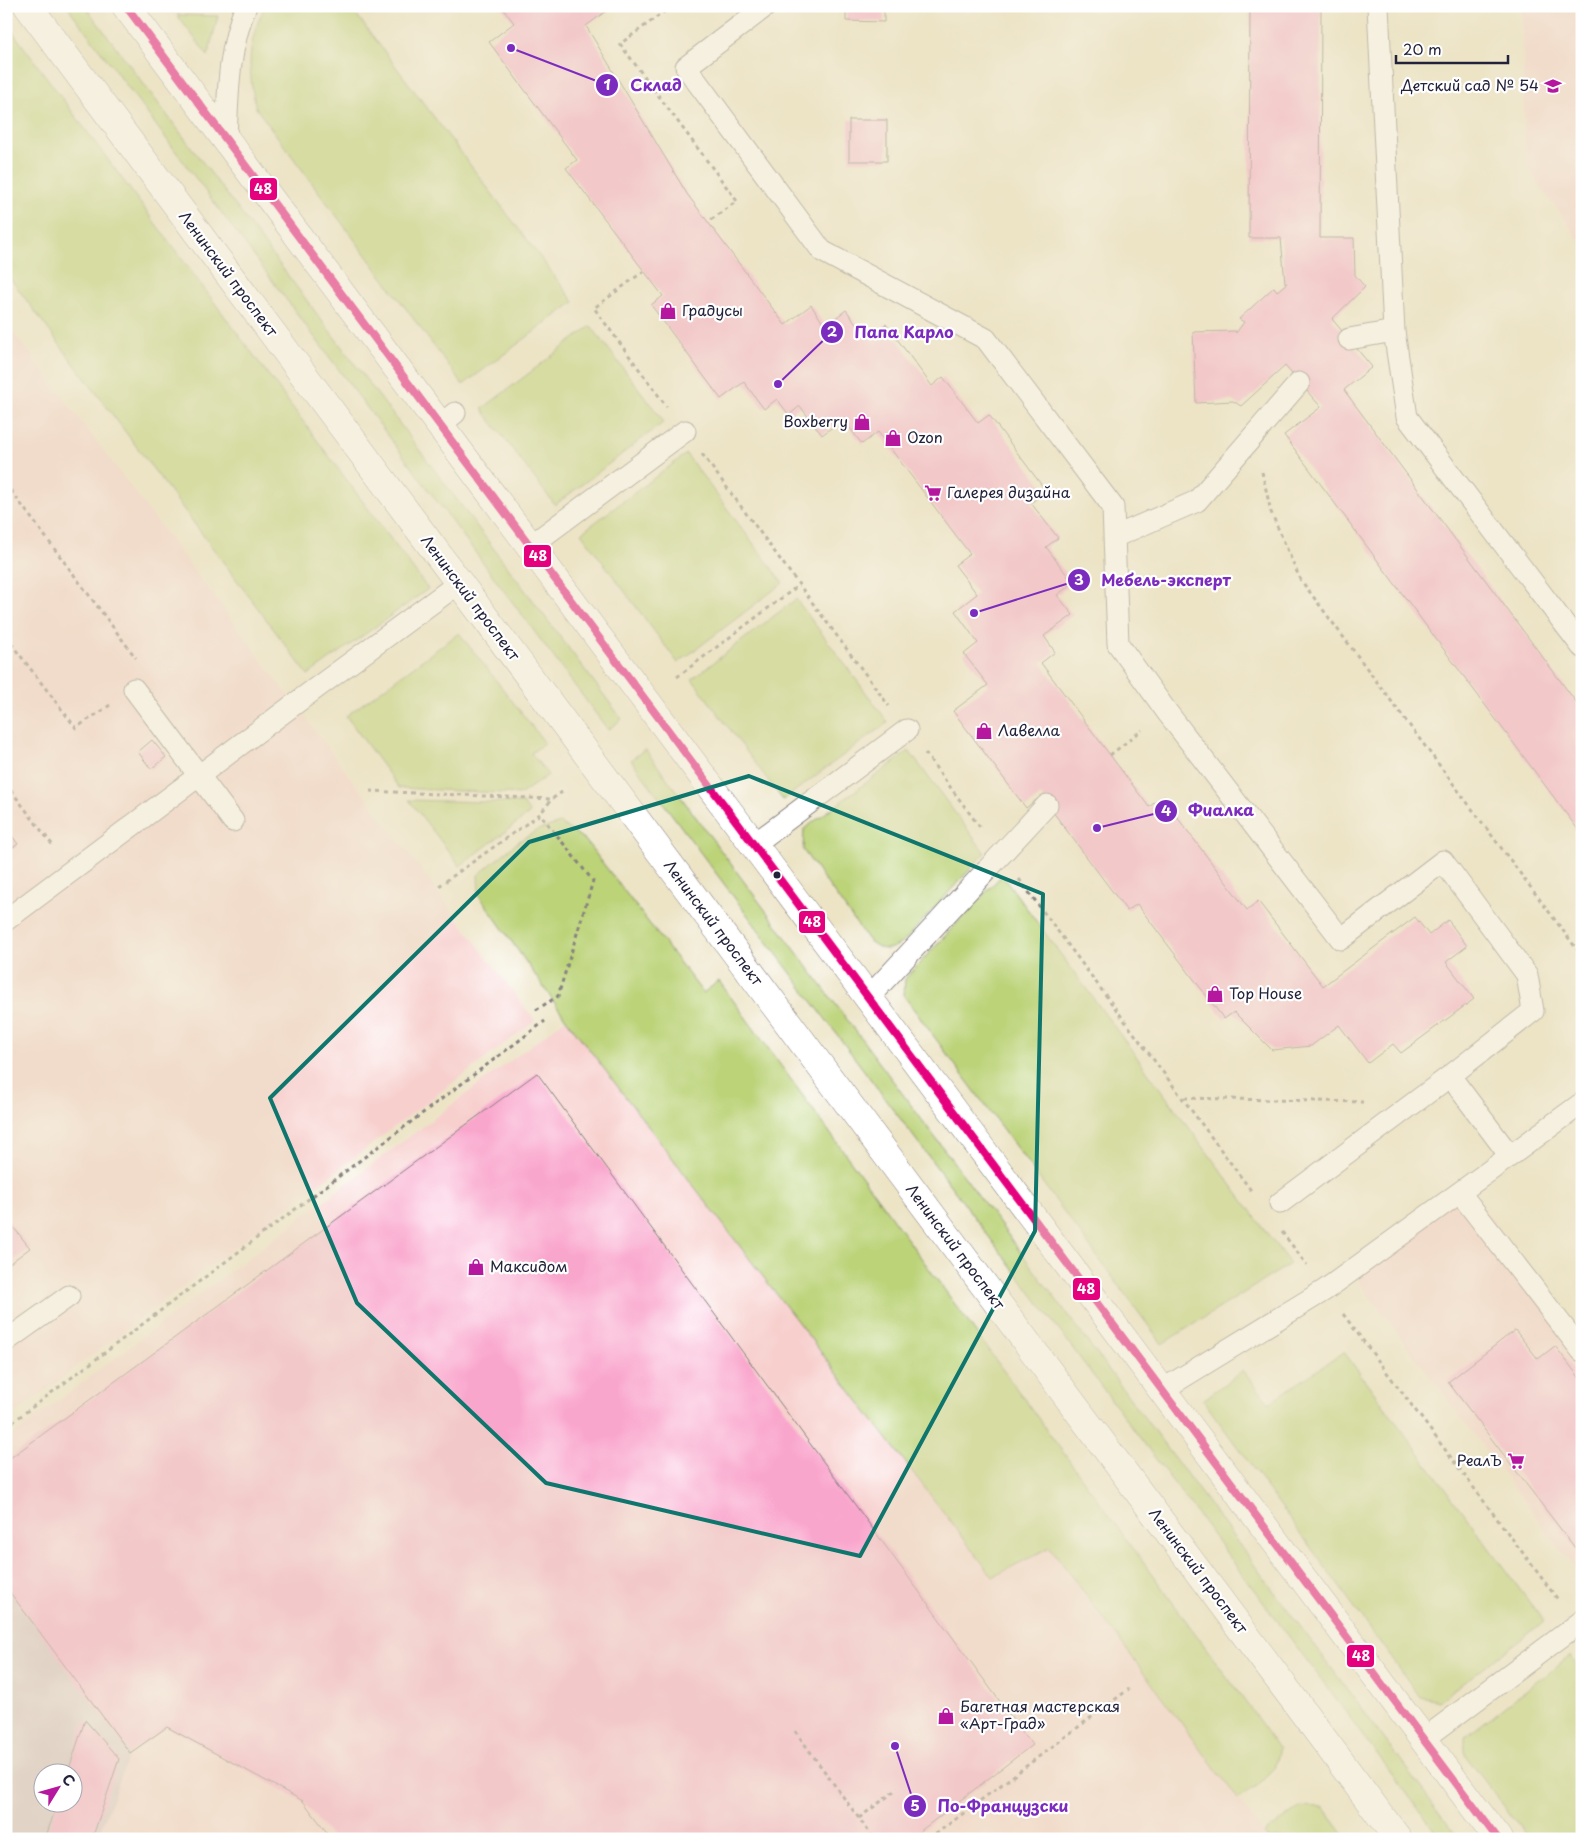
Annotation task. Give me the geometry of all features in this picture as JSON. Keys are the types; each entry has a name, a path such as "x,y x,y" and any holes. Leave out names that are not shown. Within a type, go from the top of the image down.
{"main road":[{"name":"Ленинский проспект","path":"28,6 1398,1839"},
{"path":"126,6 226,140 447,419 530,546 1498,1839"}],"lane":[{"path":"226,140 229,76 234,43 246,6"},
{"path":"766,6 686,68 822,251 986,339 1113,507 1118,644 1167,712 1341,939 1443,861 1528,975 1533,1011 1450,1076 1280,1203"},
{"path":"1378,6 1394,331 1408,418 1582,647"},
{"path":"1349,339 1394,331"},
{"path":"1114,537 1197,501 1299,383"},
{"path":"530,546 685,431"},
{"path":"6,920 459,583"},
{"path":"134,689 233,821"},
{"path":"753,845 907,730"},
{"path":"868,998 1047,804"},
{"path":"1450,1076 1510,1156"},
{"path":"1162,1390 1325,1290 1582,1104"},
{"path":"1460,1193 1582,1352"},
{"path":"6,1341 69,1296"},
{"path":"1424,1740 1579,1623"}],"path":[{"path":"672,6 620,44 737,201 708,222"},
{"path":"644,271 594,308 1254,1194"},
{"path":"1254,435 1271,512 1300,579 1582,956"},
{"path":"6,484 139,662"},
{"path":"677,676 799,585"},
{"path":"6,636 76,728"},
{"path":"1110,754 1167,712"},
{"path":"6,784 71,872"},
{"path":"439,886 540,814 552,799 566,790"},
{"path":"370,791 552,799"},
{"path":"536,1010 558,996 593,881 540,814"},
{"path":"6,1427 545,1021"},
{"path":"1183,1098 1372,1102 1388,1121"},
{"path":"1278,1226 1579,1623"},
{"path":"929,1839 1129,1689"},
{"path":"795,1731 874,1839"},
{"path":"859,1818 896,1790"}],"highlighted area":[{"path":"749,776 1043,894 1035,1231 860,1556 546,1483 357,1303 270,1098 529,842"}],"shaded area":[{"name":"Детский сад № 54","path":"1521,6 1582,6 1582,244 1526,166"},
{"path":"6,322 535,1021 6,1420"},
{"name":"Максидом","path":"566,1019 993,1577 1050,1547 1268,1839 6,1839 6,1440"},
{"path":"1464,1183 1582,1336 1582,1578 1348,1267"},
{"path":"6,1587 130,1753 97,1839 6,1839"}],"green space":[{"path":"67,6 85,6 622,719 608,730"},
{"path":"265,6 350,6 574,302 463,385 256,108 251,81 250,56 255,32"},
{"path":"177,15 218,16 208,56"},
{"path":"6,23 428,589 308,675 6,273"},
{"path":"591,326 664,422 555,505 482,409"},
{"path":"686,454 783,583 678,663 581,533"},
{"path":"796,599 888,722 783,800 692,679"},
{"path":"459,633 545,743 531,753 548,775 521,794 399,788 346,716"},
{"path":"645,749 1459,1839 1441,1839 631,760"},
{"path":"909,751 985,853 903,942 885,949 868,940 803,850 804,829"},
{"path":"409,800 523,803 530,813 460,866"},
{"path":"560,823 585,840 703,993 719,981 1279,1748 1274,1769 1257,1786 1238,1799 1050,1547 993,1577 566,1019 479,895 478,875 519,841 538,830"},
{"path":"1002,875 1290,1264 1162,1344 904,996 905,979"},
{"path":"1344,1352 1544,1622 1439,1701 1420,1697 1203,1400 1243,1370 1269,1403"},
{"path":"1570,1656 1582,1671 1582,1839 1529,1839 1465,1755 1465,1737"},
{"path":"1301,1807 1324,1808 1347,1839 1268,1839 1264,1833"}],"building":[{"path":"501,6 613,6 586,26 687,194 785,325 811,305 825,326 846,310 867,338 886,324 932,386 943,377 978,423 989,415 1046,491 1031,503 1058,538 1046,547 1073,583 1057,595 1073,615 1044,636 1055,652 1041,663 1149,807 1162,797 1247,910 1258,901 1323,986 1415,917 1429,935 1448,920 1467,946 1446,962 1474,999 1401,1053 1393,1044 1368,1063 1339,1025 1311,1046 1272,1050 1234,1012 1224,1019 1137,904 1127,911 1041,796 1026,808 953,711 988,685 964,654 978,643 955,611 977,594 955,565 970,554 878,432 862,444 843,419 822,435 800,406 789,415 777,399 764,409 744,382 721,399 651,305 663,296 566,168 577,160 489,42 514,23"},
{"path":"846,6 884,6 884,22 846,21"},
{"path":"1250,6 1321,6 1320,238 1354,238 1355,275 1365,287 1332,319 1372,367 1344,390 1582,710 1582,835 1284,435 1321,407 1285,366 1241,406 1233,401 1196,403 1193,332 1236,331 1236,333 1244,322 1239,319 1274,287 1277,291 1287,283 1285,283 1281,238 1249,238"},
{"path":"849,120 887,120 887,161 849,161"},
{"path":"152,740 166,757 151,769 138,752"},
{"path":"6,828 18,844 6,852"},
{"name":"Максидом","path":"537,1073 1032,1745 910,1839 332,1839 303,1801 167,1727 130,1753 6,1587 6,1461"},
{"path":"6,1218 30,1248 6,1266"},
{"path":"1515,1330 1538,1359 1555,1346 1582,1381 1582,1557 1448,1382"},
{"path":"85,1720 119,1759 92,1839 45,1839 54,1812 82,1812 82,1762 71,1762"}],"transit line":[{"name":"48","path":"126,6 1498,1839"}],"place":[{"name":"Склад","path":"511,48"},
{"name":"Детский сад № 54","path":"1553,86"},
{"name":"Градусы","path":"668,311"},
{"name":"Папа Карло","path":"778,384"},
{"name":"Boxberry","path":"862,422"},
{"name":"Ozon","path":"893,438"},
{"name":"Галерея дизайна","path":"933,493"},
{"name":"Мебель-эксперт","path":"974,613"},
{"name":"Лавелла","path":"984,731"},
{"name":"Фиалка","path":"1097,828"},
{"name":"Top House","path":"1215,994"},
{"name":"Максидом","path":"476,1267"},
{"name":"РеалЪ","path":"1516,1461"},
{"name":"Багетная мастерская «Арт-Град»","path":"946,1716"},
{"name":"По-Французски","path":"895,1746"}]}
